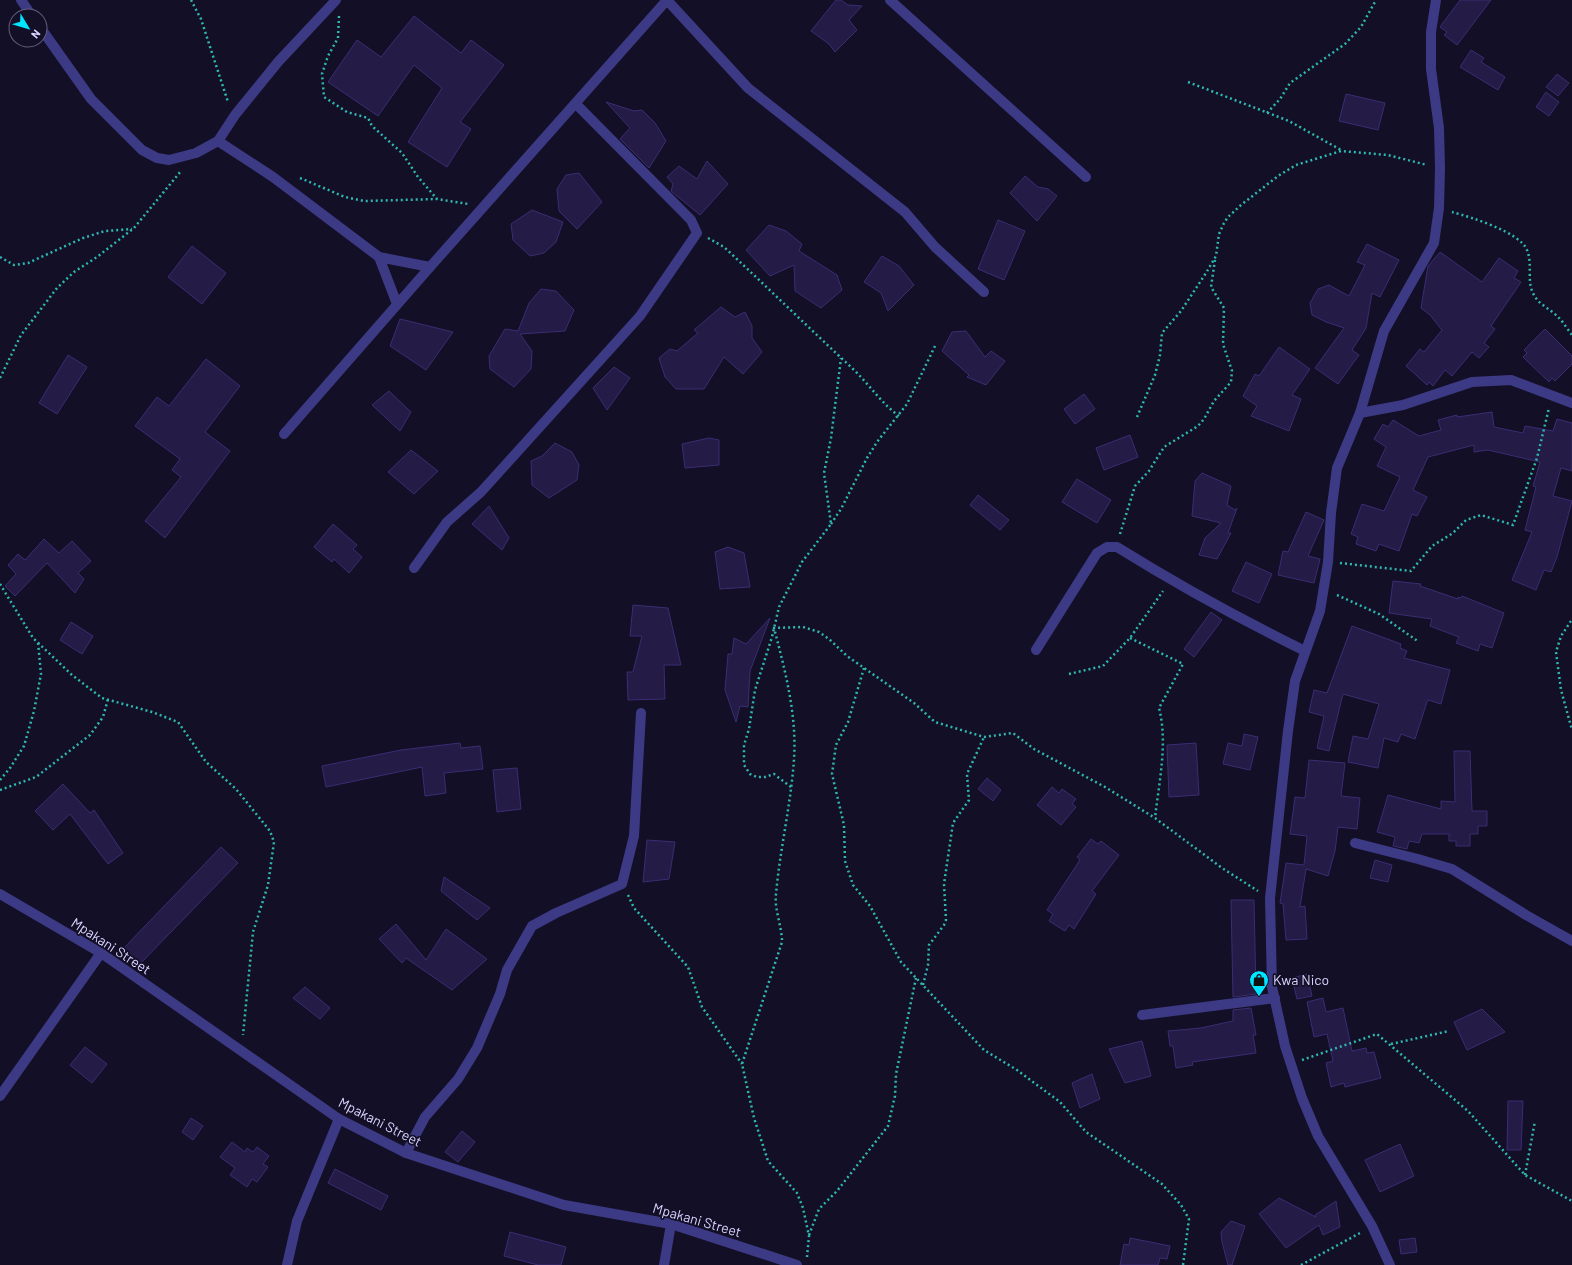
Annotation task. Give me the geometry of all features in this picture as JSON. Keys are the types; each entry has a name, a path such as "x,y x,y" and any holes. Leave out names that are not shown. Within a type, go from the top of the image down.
{"street":[{"path":"48,38 91,99 142,150 157,158 169,160 196,153 218,141 235,115 278,62 336,0"},
{"path":"284,434 397,304 667,0 748,88 905,212 936,247 984,292"},
{"path":"890,0 1086,177"},
{"path":"1390,1265 1372,1226 1318,1136 1302,1098 1291,1064 1272,987 1270,898 1295,681 1320,610 1328,562 1331,513 1337,468 1360,413 1384,331 1434,243 1439,208 1440,168 1439,128 1431,69 1431,32 1436,0"},
{"path":"414,568 447,522 481,492 640,316 697,233 691,220 576,104"},
{"path":"218,141 273,177 379,257 430,267"},
{"path":"379,257 397,304"},
{"path":"1360,413 1403,405 1472,382 1511,380 1572,404"},
{"path":"1036,650 1097,553 1107,547 1117,547 1170,581 1305,651"},
{"path":"406,1153 426,1117 458,1079 477,1048 500,994 507,970 532,926 556,913 622,884 634,836 641,713"},
{"path":"1355,844 1452,869 1526,915 1572,941"},
{"name":"Mpakani Street","path":"0,894 101,953 339,1119 406,1153 564,1205 671,1224 797,1265"},
{"path":"0,1096 101,953"},
{"path":"1142,1015 1275,998"},
{"path":"287,1265 297,1222 339,1119"},
{"path":"664,1265 671,1224"}],"path":[{"path":"191,0 201,19 224,94 235,115"},
{"path":"1267,112 1280,99 1290,82 1345,44 1361,28 1376,0"},
{"path":"339,15 338,38 328,56 322,74 324,96 348,112 368,118 372,126 402,153 418,177 438,199"},
{"path":"1188,82 1303,127 1341,151"},
{"path":"1117,547 1135,486 1149,471 1164,447 1198,426 1204,419 1214,401 1231,382 1232,371 1223,344 1224,308 1211,288 1219,234 1228,217 1278,176 1296,165 1341,151 1388,155 1440,168"},
{"path":"0,378 21,335 57,288 74,272 97,257 134,228 196,153"},
{"path":"299,178 345,197 364,200 438,199 484,206"},
{"path":"1439,208 1478,219 1516,238 1527,250 1531,271 1530,282 1534,296 1558,318 1572,335"},
{"path":"0,257 14,265 28,263 83,238 105,232 134,228"},
{"path":"697,233 724,247 869,384 889,409 899,416"},
{"path":"1138,417 1155,375 1160,355 1162,333 1181,311 1216,256"},
{"path":"791,787 774,774 765,777 757,777 750,774 746,770 743,757 755,690 779,607 802,562 841,509 867,458 877,442 907,404 936,344"},
{"path":"831,524 824,473 831,438 841,358"},
{"path":"1328,562 1411,571 1432,546 1453,533 1466,520 1481,515 1513,525 1536,458 1553,396"},
{"path":"1069,674 1103,666 1130,638 1170,581"},
{"path":"0,584 28,631 72,675 102,698 152,712 178,722 206,762 236,789 270,831 274,842 268,885 253,932 241,1051"},
{"path":"1324,589 1379,614 1418,642"},
{"path":"1572,621 1561,636 1556,652 1561,690 1572,730"},
{"path":"774,628 803,627 819,632 847,656 914,703 935,722 984,737 1014,733 1034,749 1105,787 1155,818 1222,868 1270,898"},
{"path":"742,1064 782,942 782,931 775,896 791,787 794,758 794,724 785,670 774,628"},
{"path":"1130,638 1183,664 1159,708 1163,722 1162,762 1155,818"},
{"path":"0,780 10,768 24,746 34,711 41,674 38,642"},
{"path":"864,668 848,722 836,745 832,774 844,824 845,861 853,886 870,906 901,962 984,1050 1023,1074 1060,1102 1086,1132 1162,1184 1181,1205 1189,1219 1183,1265"},
{"path":"0,790 36,777 90,735 103,717 108,699"},
{"path":"923,985 928,966 929,945 946,920 944,884 954,823 969,800 968,774 984,737"},
{"path":"622,884 634,908 688,967 702,1007 742,1064 754,1118 768,1161 796,1193 803,1208 809,1236"},
{"path":"806,1258 809,1236 819,1209 837,1192 888,1126 895,1096 896,1074 916,978"},
{"path":"1391,1044 1449,1031"},
{"path":"1291,1064 1377,1034 1391,1044 1468,1111 1525,1175 1572,1201"},
{"path":"1525,1175 1535,1121"},
{"path":"1301,1265 1372,1226"}],"building":[{"path":"836,0 841,0 848,5 862,6 849,20 857,30 835,52 829,44 811,31"},
{"path":"1460,0 1491,0 1457,45 1444,35 1447,32 1440,27"},
{"path":"414,16 461,53 471,40 504,65 460,122 471,129 447,167 408,142 442,88 414,65 378,116 328,82 357,40 381,57"},
{"path":"1471,50 1484,58 1481,62 1505,77 1498,90 1460,67"},
{"path":"1557,74 1569,83 1558,96 1546,87"},
{"path":"1546,92 1559,102 1549,116 1536,107"},
{"path":"1346,94 1385,103 1378,130 1339,121"},
{"path":"606,102 634,111 642,110 655,123 666,141 649,168 620,139 630,128"},
{"path":"707,161 728,184 700,215 671,191 673,184 667,177 679,166 697,179"},
{"path":"579,173 602,202 577,229 559,211 557,189 566,175"},
{"path":"1025,176 1038,187 1048,189 1057,196 1037,221 1010,193"},
{"path":"532,210 563,222 556,242 544,253 530,256 513,240 511,224"},
{"path":"998,220 1025,231 1004,280 978,269"},
{"path":"769,225 786,231 802,244 799,251 837,275 842,290 821,308 795,291 794,265 770,276 746,250"},
{"path":"1367,244 1399,260 1380,297 1372,293 1366,328 1352,350 1359,355 1338,384 1315,368 1344,328 1326,322 1312,315 1310,303 1318,289 1329,285 1349,296 1365,265 1357,262"},
{"path":"192,246 226,273 202,304 168,277"},
{"path":"1440,252 1482,282 1499,258 1518,271 1514,278 1521,282 1491,326 1495,329 1484,343 1489,347 1479,358 1472,352 1452,376 1445,370 1433,386 1429,382 1427,385 1406,366 1420,349 1424,352 1442,330 1430,315 1421,308 1428,266"},
{"path":"882,256 899,266 914,285 888,311 881,293 864,282"},
{"path":"541,289 556,291 574,310 565,331 520,334 532,351 531,369 514,387 490,369 489,356 505,329 518,331 529,303"},
{"path":"721,307 735,317 745,312 752,326 752,338 762,352 743,374 724,357 704,389 676,389 665,377 659,358 670,349 677,351 698,333 694,330"},
{"path":"400,319 453,332 426,370 390,346"},
{"path":"1545,329 1572,356 1572,364 1555,381 1552,378 1549,382 1523,357 1527,353 1524,350"},
{"path":"966,331 985,357 991,351 1005,361 986,385 967,377 969,375 942,351 952,332"},
{"path":"1279,347 1310,369 1292,395 1301,399 1289,431 1251,416 1257,406 1243,396 1255,374 1259,376"},
{"path":"68,355 87,367 57,414 39,403"},
{"path":"206,359 240,386 205,432 230,451 165,538 145,521 181,477 172,470 180,459 135,426 157,397 169,406"},
{"path":"614,367 630,378 607,410 593,388"},
{"path":"389,391 411,412 400,431 372,405"},
{"path":"1084,394 1095,409 1075,424 1064,409"},
{"path":"1492,412 1494,427 1523,433 1525,426 1553,431 1557,419 1572,423 1572,471 1561,468 1553,496 1572,501 1557,557 1551,572 1544,570 1536,590 1512,580 1532,532 1525,530 1536,487 1533,486 1540,462 1488,450 1474,452 1474,445 1428,457 1413,490 1427,497 1417,516 1412,514 1399,551 1379,544 1376,551 1356,544 1358,537 1351,534 1362,504 1384,511 1400,477 1377,466 1386,447 1374,439 1383,424 1388,427 1393,420 1419,436 1441,430 1438,420 1457,415 1457,417"},
{"path":"1130,435 1138,457 1104,470 1096,448"},
{"path":"709,438 719,440 719,465 685,468 682,444"},
{"path":"555,443 572,452 579,465 577,480 549,498 532,485 531,461 542,456"},
{"path":"411,450 438,471 414,494 388,472"},
{"path":"1202,473 1231,486 1227,505 1235,510 1237,508 1228,533 1231,533 1217,559 1199,555 1205,538 1221,523 1192,516 1195,481"},
{"path":"1077,479 1111,500 1097,523 1062,502"},
{"path":"978,495 1009,520 1000,530 970,505"},
{"path":"489,506 509,538 502,550 472,524"},
{"path":"1306,512 1324,520 1308,556 1320,559 1314,583 1278,575 1283,551 1288,552"},
{"path":"333,524 357,545 353,549 362,557 349,573 334,559 332,562 314,547"},
{"path":"44,539 59,553 72,541 91,561 78,573 84,579 75,593 47,563 15,596 5,586 16,574 8,565 18,554 25,560"},
{"path":"728,547 744,553 750,587 720,589 715,552"},
{"path":"1246,562 1272,574 1259,603 1232,591"},
{"path":"1393,581 1421,584 1420,586 1458,599 1458,597 1461,598 1462,596 1504,613 1492,648 1480,644 1478,651 1456,643 1459,637 1430,626 1432,619 1389,613"},
{"path":"633,605 668,608 681,665 664,665 665,699 628,700 627,672 633,672 642,636 630,636"},
{"path":"1211,612 1222,620 1194,657 1184,649"},
{"path":"770,618 750,671 748,707 740,706 736,722 725,690 728,654 732,654 734,638 746,644"},
{"path":"71,622 93,636 82,654 60,640"},
{"path":"1352,626 1401,644 1400,648 1407,651 1404,658 1450,670 1441,704 1428,700 1415,739 1401,734 1398,742 1384,738 1378,768 1348,762 1353,736 1368,739 1379,704 1343,694 1329,751 1317,748 1324,716 1309,712 1314,690 1327,693"},
{"path":"1244,734 1258,737 1250,770 1223,764 1228,743 1242,746"},
{"path":"460,743 461,748 480,746 483,769 444,773 446,793 425,796 422,767 326,787 322,766 401,750"},
{"path":"1196,743 1199,795 1169,797 1167,745"},
{"path":"1454,751 1470,751 1472,811 1487,811 1487,826 1478,826 1478,834 1470,834 1470,846 1456,846 1456,841 1449,841 1449,834 1422,834 1419,843 1409,841 1407,849 1393,846 1395,837 1377,832 1388,795 1441,809 1441,801 1455,802"},
{"path":"1309,760 1345,763 1341,796 1360,798 1357,829 1338,827 1335,851 1328,876 1306,869 1300,907 1305,906 1307,939 1286,940 1283,904 1280,903 1286,863 1304,865 1307,836 1290,834 1295,797 1305,798"},
{"path":"517,768 521,809 497,812 493,770"},
{"path":"987,778 1001,790 993,801 978,789"},
{"path":"63,784 90,813 94,810 123,853 108,864 70,814 53,830 35,811"},
{"path":"1052,787 1059,793 1062,789 1076,799 1072,804 1076,807 1061,825 1037,805"},
{"path":"1091,839 1098,844 1101,841 1119,855 1092,891 1096,894 1074,929 1069,925 1065,931 1049,921 1053,914 1047,910 1080,860 1077,857"},
{"path":"647,840 675,842 669,879 643,882"},
{"path":"221,847 238,863 138,966 122,950"},
{"path":"1375,860 1392,865 1388,882 1370,878"},
{"path":"444,877 490,908 477,920 441,891"},
{"path":"1231,900 1254,900 1256,994 1233,997"},
{"path":"396,924 426,960 446,929 487,959 452,990 406,958 402,963 379,939"},
{"path":"1307,974 1312,996 1297,999 1292,978"},
{"path":"305,987 330,1008 320,1019 293,998"},
{"path":"1323,998 1326,1012 1343,1008 1352,1051 1366,1048 1367,1053 1374,1052 1381,1078 1345,1087 1344,1083 1331,1087 1326,1063 1333,1061 1327,1034 1314,1037 1307,1002"},
{"path":"1251,1008 1256,1035 1253,1035 1256,1053 1192,1062 1193,1065 1176,1068 1173,1046 1170,1046 1168,1031 1201,1028 1233,1021 1233,1010"},
{"path":"1482,1009 1505,1032 1467,1050 1454,1022"},
{"path":"1142,1041 1151,1076 1125,1083 1109,1049"},
{"path":"85,1047 107,1064 92,1083 70,1065"},
{"path":"1092,1074 1100,1099 1080,1108 1072,1083"},
{"path":"1508,1101 1523,1101 1521,1150 1507,1150"},
{"path":"191,1118 203,1126 193,1140 182,1132"},
{"path":"462,1131 475,1142 458,1162 445,1152"},
{"path":"232,1142 245,1152 247,1148 253,1152 257,1147 269,1156 263,1164 268,1167 257,1182 252,1179 247,1187 230,1175 235,1168 220,1157"},
{"path":"1400,1144 1414,1176 1380,1192 1365,1160"},
{"path":"335,1169 388,1196 381,1210 328,1183"},
{"path":"1279,1198 1316,1217 1315,1215 1336,1201 1340,1227 1323,1235 1319,1225 1286,1248 1259,1214"},
{"path":"1231,1221 1245,1226 1232,1265 1228,1265 1221,1232"},
{"path":"510,1232 566,1247 561,1265 538,1265 504,1256"},
{"path":"1130,1238 1170,1246 1167,1259 1160,1258 1158,1265 1120,1265 1124,1244 1129,1245"},
{"path":"1415,1238 1417,1252 1401,1254 1399,1240"}],"place":[{"name":"Kwa Nico","path":"1259,997"}]}
